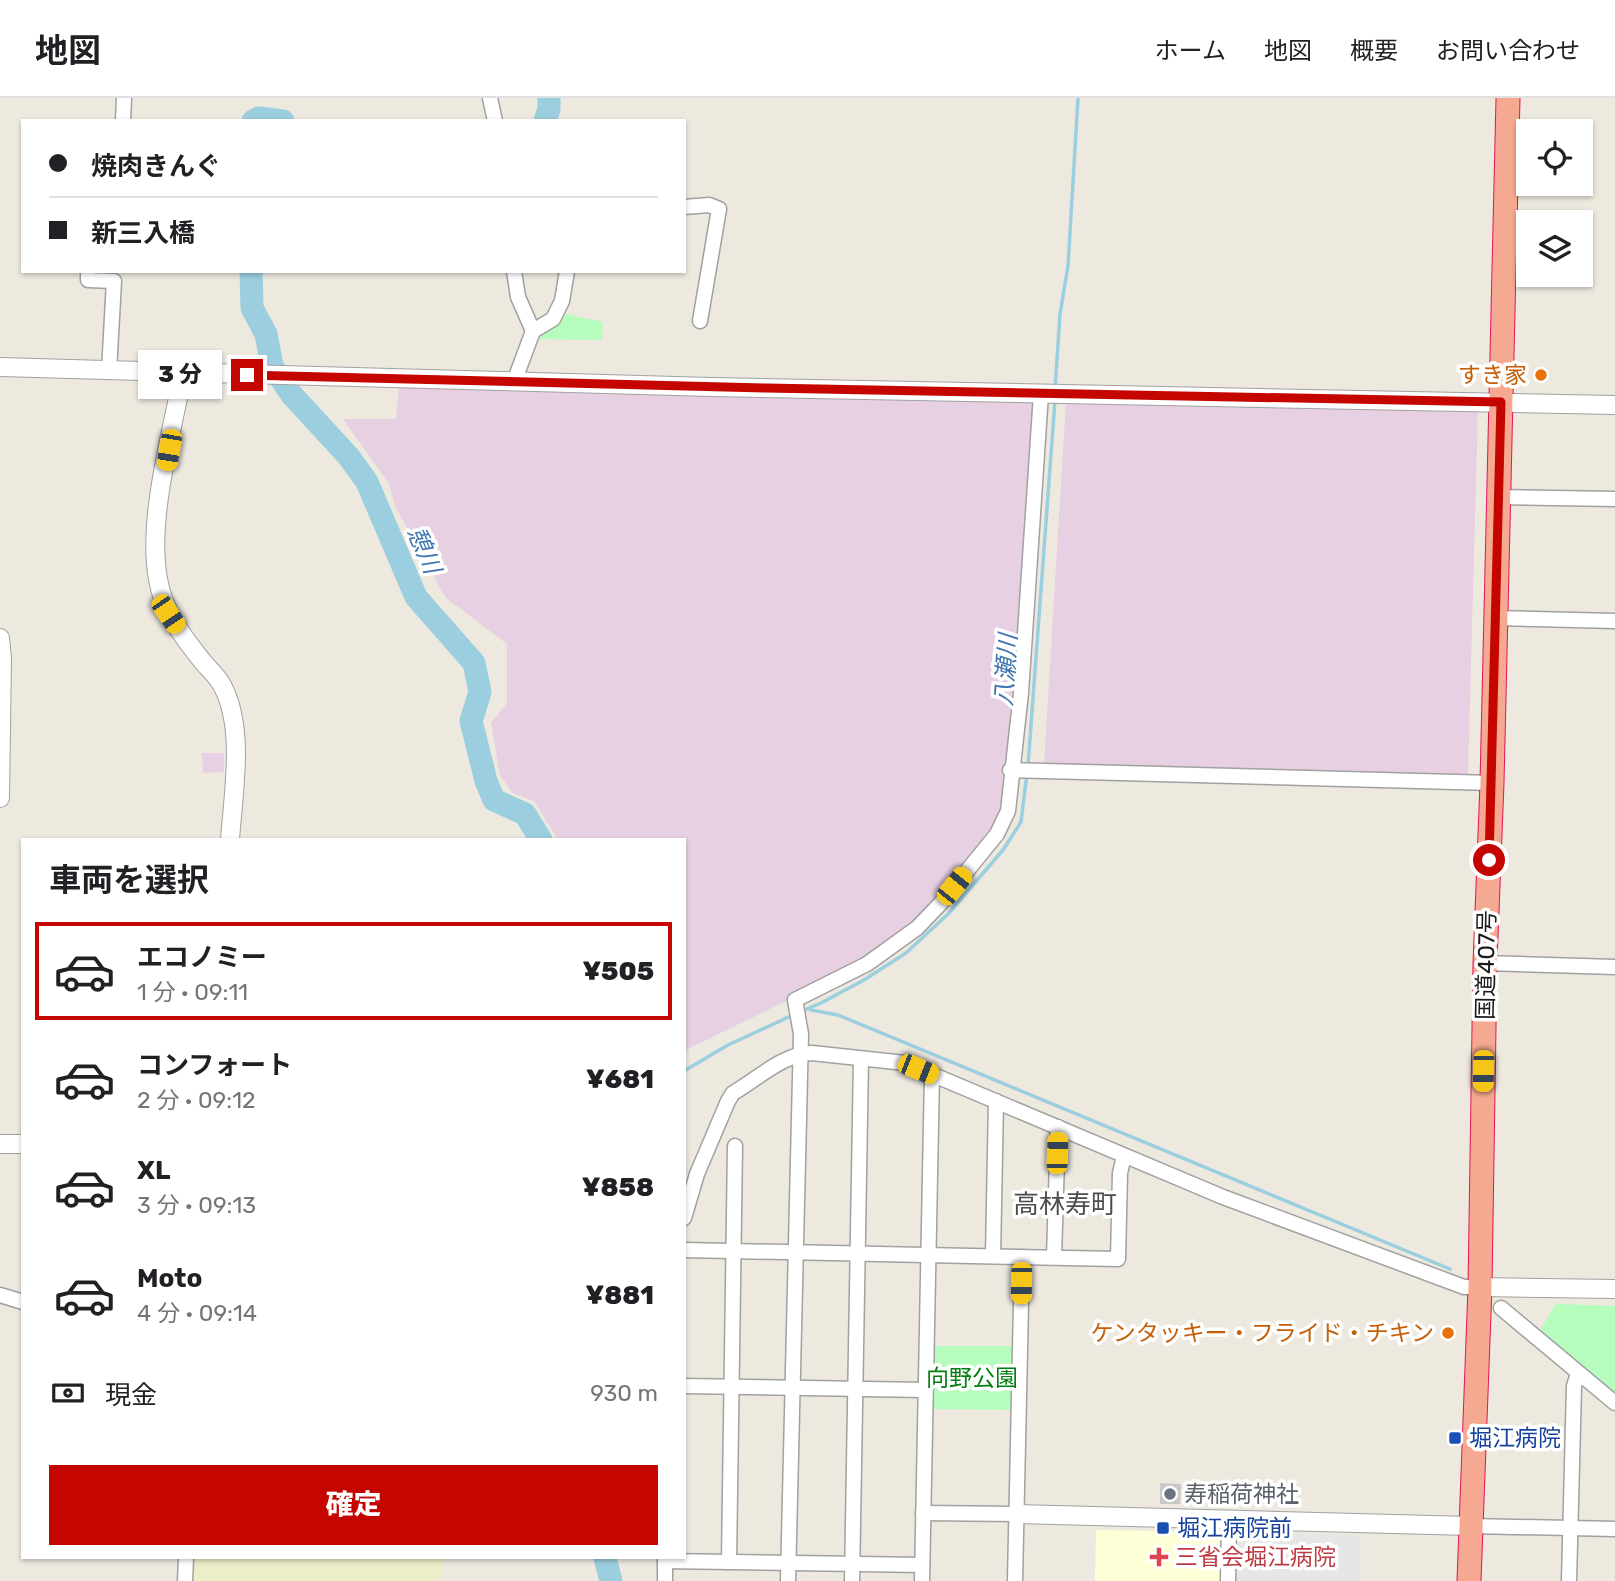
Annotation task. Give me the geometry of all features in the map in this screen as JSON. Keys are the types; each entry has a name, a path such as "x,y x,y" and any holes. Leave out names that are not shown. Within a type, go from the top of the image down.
{"highway":[{"name":"国道407号","path":"1469,1581 1480,1287 1485,963 1492,783 1508,98"}],"street":[{"path":"123,119 124,98"},
{"path":"490,98 495,119"},
{"path":"686,207 709,205 719,209 700,321"},
{"path":"89,273 88,280 114,281 109,371"},
{"path":"514,273 517,296 533,331"},
{"path":"514,382 533,331 553,319 562,301 567,273"},
{"path":"0,368 514,382 1615,405"},
{"path":"183,373 159,501 155,555 158,581 168,614 223,685 232,710 235,731 230,838"},
{"path":"788,1581 801,1029 795,1000 867,964 917,928 997,834 1008,811 1052,394"},
{"path":"1499,497 1615,499"},
{"path":"1496,618 1615,621"},
{"path":"0,638 0,798"},
{"path":"1014,771 1492,783"},
{"path":"1485,963 1615,967"},
{"path":"686,1205 691,1173 727,1101 733,1093 800,1053 905,1063 1223,1197 1464,1287 1615,1289"},
{"path":"852,1581 861,1059"},
{"path":"922,1581 932,1074"},
{"path":"993,1256 996,1101"},
{"path":"1054,1257 1058,1127"},
{"path":"0,1144 21,1144"},
{"path":"729,1562 735,1146"},
{"path":"686,1250 1118,1259 1120,1173 1124,1156"},
{"path":"1015,1581 1022,1257"},
{"path":"0,1295 21,1301"},
{"path":"1500,1308 1615,1402"},
{"path":"1569,1581 1574,1386 1578,1374"},
{"path":"686,1386 925,1390"},
{"path":"923,1513 1615,1530"},
{"path":"1228,1581 1229,1519"},
{"path":"185,1581 186,1559"},
{"path":"665,1581 665,1559 922,1565"}],"shaded area":[{"path":"399,385 1038,399 1007,797 994,832 931,909 847,971 686,1050 686,838 557,838 534,801 512,793 500,775 491,723 507,703 507,644 446,598 395,506 389,484 343,419 396,419"},
{"path":"1066,401 1478,409 1468,775 1044,764"},
{"path":"202,753 224,753 224,772 203,773"},
{"name":"寿稲荷神社","path":"1160,1483 1181,1484 1180,1504 1160,1504"},
{"name":"三省会堀江病院","path":"1096,1530 1224,1532 1223,1581 1095,1581"},
{"path":"1234,1532 1361,1535 1361,1581 1234,1581"},
{"path":"195,1559 443,1559 441,1581 193,1581"}],"green space":[{"path":"556,312 603,322 602,340 530,339"},
{"path":"1556,1304 1615,1306 1615,1394 1539,1332"},
{"name":"向野公園","path":"931,1346 1014,1346 1014,1410 931,1409"}],"waterway":[{"name":"憩川","path":"546,119 549,98"},
{"name":"八瀬川","path":"1055,389 1060,314 1068,266 1078,98"},
{"name":"憩川","path":"257,119 267,119"},
{"name":"憩川","path":"251,273 252,308 266,334 272,366 292,395 349,457 367,482 416,597 474,663 480,692 471,721 486,781 494,800 525,814 540,838"},
{"name":"八瀬川","path":"1028,766 1055,400"},
{"name":"八瀬川","path":"800,1012 864,980 906,953 948,914 1003,850 1021,822 1027,773"},
{"path":"811,1010 838,1015 1450,1269"},
{"name":"八瀬川","path":"686,1070 728,1045 793,1015"},
{"name":"八瀬川","path":"605,1559 611,1581"}],"place":[{"name":"すき家","path":"1541,375"},
{"name":"ケンタッキー・フライド・チキン","path":"1448,1333"},
{"name":"堀江病院","path":"1455,1438"},
{"name":"寿稲荷神社","path":"1170,1494"},
{"name":"堀江病院前","path":"1163,1528"},
{"name":"三省会堀江病院","path":"1159,1557"}],"district":[{"name":"高林寿町","path":"1065,1204"}],"route":[{"path":"247,375 1501,402 1489,860"}]}
